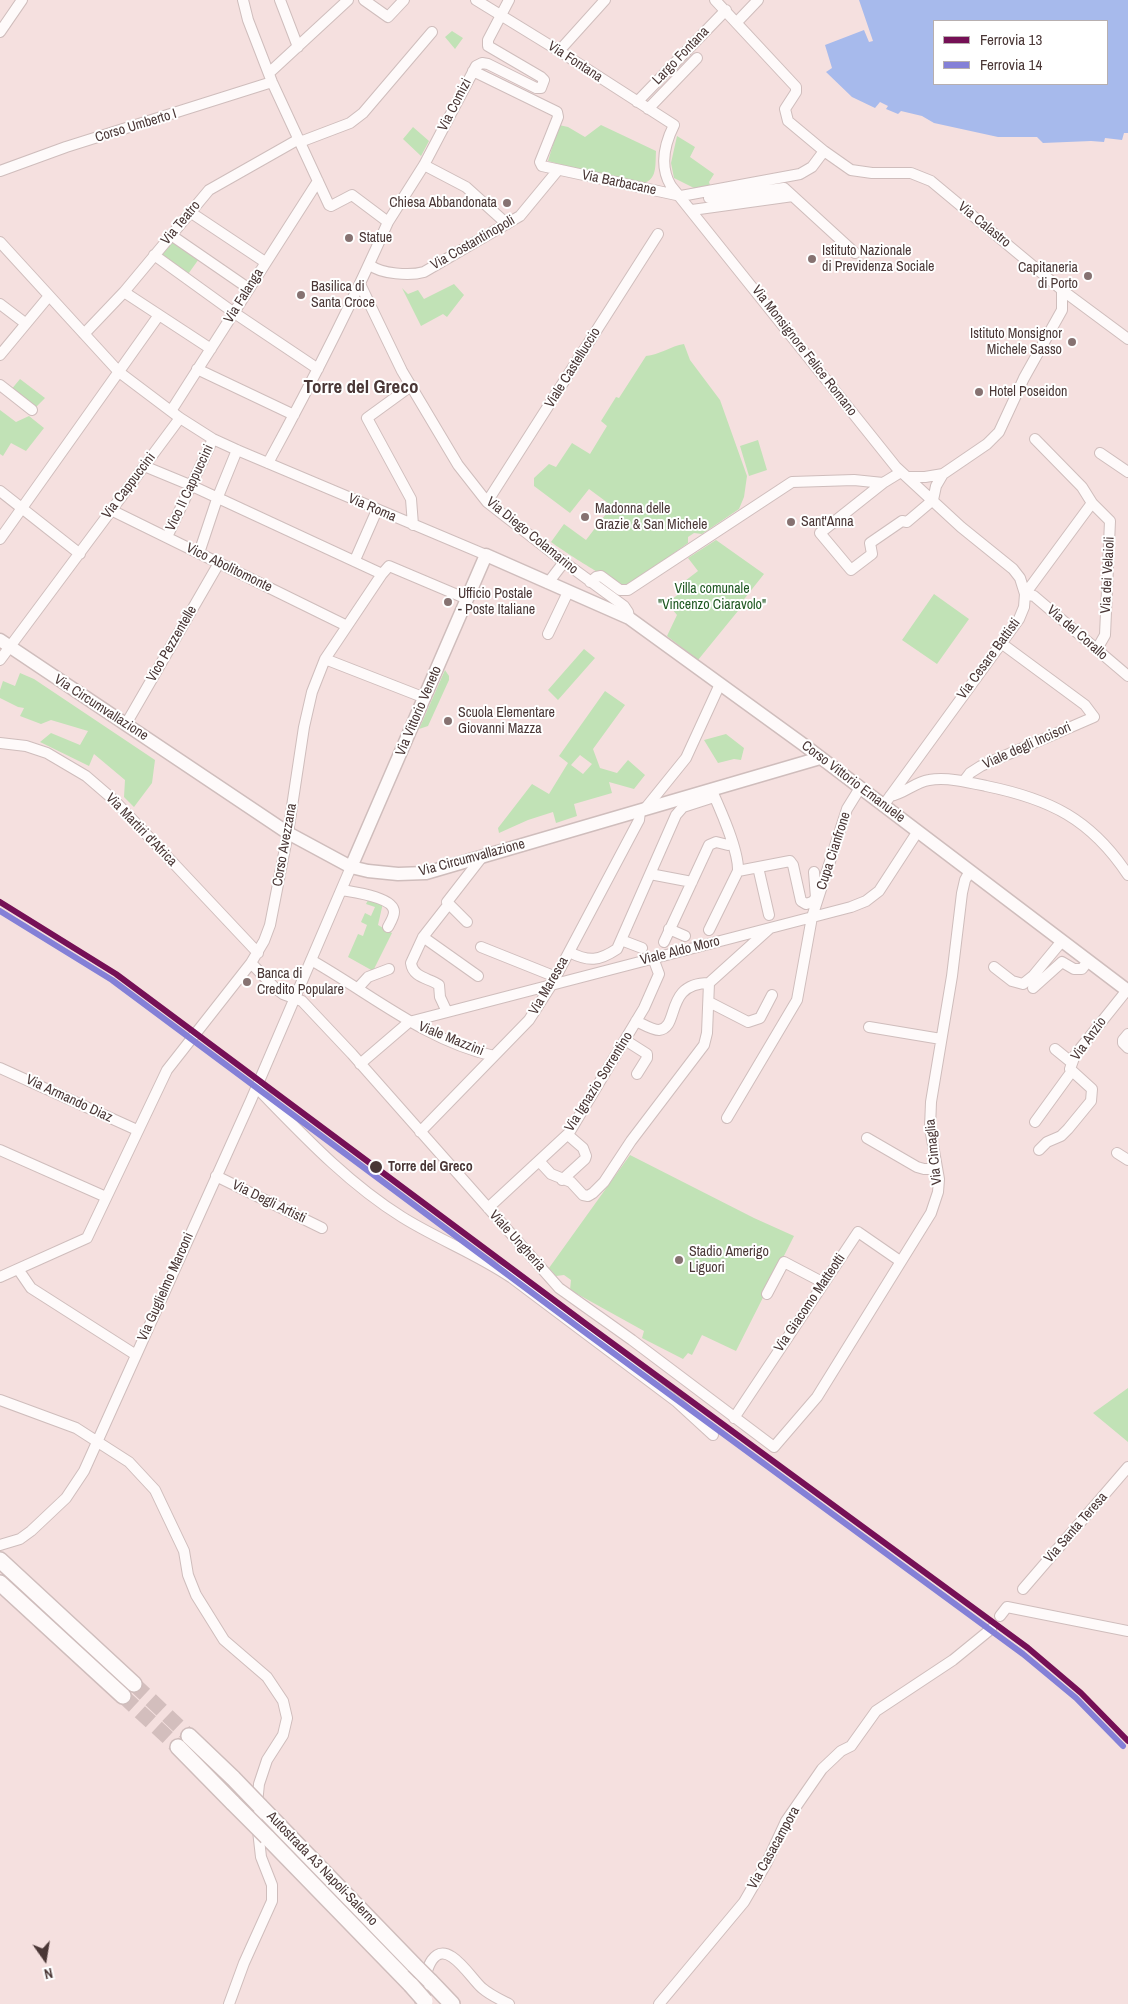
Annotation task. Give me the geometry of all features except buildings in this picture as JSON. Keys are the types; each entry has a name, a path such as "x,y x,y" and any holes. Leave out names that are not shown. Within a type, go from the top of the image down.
{"highway":[{"path":"0,1560 134,1684"},
{"path":"0,1583 123,1696"},
{"name":"Autostrada A3 Napoli-Salerno","path":"189,1736 233,1778 452,2004"},
{"name":"Autostrada A3 Napoli-Salerno","path":"178,1747 411,1985 424,2003"}],"main road":[{"name":"Via Roma","path":"486,555 568,592"},
{"name":"Via Vittorio Veneto","path":"351,867 486,555"},
{"name":"Corso Vittorio Emanuele","path":"568,592 629,618 860,788 886,801 918,831 1127,991"},
{"name":"Via Circumvallazione","path":"5,643 288,833 351,867 368,871 398,874 426,873 642,811 713,793 820,758"}],"street":[{"path":"0,32 22,0"},
{"path":"243,0 248,20 271,77 328,204 331,206 352,195 388,222"},
{"path":"280,0 298,48"},
{"path":"271,77 348,0"},
{"path":"364,0 388,17 404,0"},
{"name":"Via Fontana","path":"476,0 674,125"},
{"path":"501,15 509,0"},
{"path":"559,51 605,0"},
{"path":"716,0 737,22 758,0"},
{"name":"Largo Fontana","path":"637,102 726,10"},
{"name":"Via Comizi","path":"268,463 370,265 388,222 424,165 473,71 479,64 485,64 536,88 541,88 543,85 544,80 541,77 488,46 488,40 501,15"},
{"name":"Via Calastro","path":"737,22 796,87 796,92 785,109 786,116 788,121 822,154 851,170 872,173 911,173 931,182 1062,290 1128,339"},
{"name":"Via Teatro","path":"84,334 124,292 209,190 299,140 350,123 363,114 432,32"},
{"name":"Largo Fontana","path":"648,109 697,58"},
{"path":"473,71 557,112 558,117 540,162 542,166 558,170"},
{"name":"Corso Umberto I","path":"0,171 271,77"},
{"name":"Via Monsignore Felice Romano","path":"674,125 667,139 663,164 666,178 904,474 933,500"},
{"path":"686,203 800,174 812,167 822,154"},
{"path":"424,165 466,187 506,224"},
{"name":"Via Barbacane","path":"558,170 686,203"},
{"name":"Via Costantinopoli","path":"370,265 374,269 407,275 424,272 520,216 558,170"},
{"name":"Via Falanga","path":"171,412 248,288 318,181"},
{"path":"686,203 781,188 793,196 856,253"},
{"path":"190,212 265,262"},
{"name":"Viale Castelluccio","path":"488,502 658,234"},
{"path":"171,235 248,288"},
{"name":"Via Roma","path":"0,242 119,372 180,418 213,439 237,450 486,555"},
{"path":"154,255 233,312 318,369"},
{"name":"Via Diego Colamarino","path":"360,284 402,371 458,465 488,502 590,582 624,606 629,618"},
{"path":"943,474 936,486 933,500 917,516 908,522 902,521 870,543 872,554 851,570 820,533 883,483 904,474 925,478 943,474 987,444 999,432 1024,378 1062,310 1062,290"},
{"path":"124,292 211,349"},
{"path":"0,355 49,296"},
{"path":"0,304 26,323"},
{"path":"1062,310 1073,306 1083,306"},
{"path":"0,539 159,315"},
{"path":"197,369 294,415"},
{"path":"0,385 32,410"},
{"path":"411,386 367,418 411,499 413,524"},
{"name":"Via Cappuccini","path":"0,660 5,643 80,554 180,418"},
{"name":"Via dei Velaioli","path":"1035,438 1082,487 1092,503 1110,521 1105,635 1097,649"},
{"name":"Vico II Cappuccini","path":"166,537 213,439"},
{"path":"199,553 217,499 237,450"},
{"path":"1104,457 1128,472"},
{"path":"144,466 190,485 382,574 389,566 467,599"},
{"path":"590,582 596,577 601,576 620,590 628,590 792,482 854,480 883,483"},
{"path":"0,491 80,554"},
{"path":"933,500 961,527 1013,569 1020,578 1025,594"},
{"path":"1025,594 1092,503"},
{"name":"Vico Abolitomonte","path":"111,510 347,626"},
{"path":"354,560 376,510"},
{"path":"548,583 564,562"},
{"name":"Vico Pezzentelle","path":"126,724 218,563"},
{"name":"Corso Avezzana","path":"0,1277 87,1238 137,1130 171,1064 258,953 270,925 288,833 304,727 312,692 325,659 382,574"},
{"path":"548,634 568,592"},
{"name":"Via Cesare Battisti","path":"886,801 1019,618 1024,607 1025,594"},
{"name":"Via del Corallo","path":"1025,594 1034,596 1128,676"},
{"name":"Viale degli Incisori","path":"964,781 970,773 981,766 1094,717 1085,705 1002,643"},
{"path":"325,659 425,698"},
{"name":"Via Maresca","path":"420,1132 529,1020 554,980 642,811 686,758 720,684"},
{"name":"Via Martiri d'Africa","path":"0,743 26,746 47,753 86,776 115,801 258,953"},
{"path":"886,801 928,780 964,781 1010,791 1049,804 1085,825 1114,853 1128,875"},
{"name":"Cupa Cianfrone","path":"727,1118 797,1000 812,917 847,809 860,788"},
{"path":"569,952 581,958 603,958 617,948 667,831 680,809 713,793 735,853 738,871 708,930"},
{"name":"Viale Aldo Moro","path":"409,1022 554,980 653,958 851,907 879,891 918,831"},
{"path":"664,942 711,843 728,845"},
{"path":"447,1012 440,997 439,985 420,977 411,968 414,954 423,937 448,905 449,897 482,857"},
{"path":"738,871 787,860 792,862 801,901 806,904 816,898 814,872"},
{"name":"Via Guglielmo Marconi","path":"0,1545 20,1539 66,1498 84,1471 256,1087 351,867"},
{"path":"758,867 769,915"},
{"name":"Via Cimaglia","path":"774,1447 817,1397 931,1213 938,1192 937,1169 930,1128 931,1102 952,976 962,892 970,871"},
{"path":"650,874 692,882"},
{"path":"342,890 375,897 390,904 394,915 388,927"},
{"path":"448,905 467,922"},
{"path":"636,1022 653,1029 660,1030 664,1028 669,1023 676,1002 686,988 696,984 709,983 771,928"},
{"path":"669,929 685,936"},
{"path":"423,937 478,976"},
{"path":"621,940 642,948"},
{"path":"994,967 1012,981 1023,984 1033,976 1062,941"},
{"path":"482,947 554,980"},
{"name":"Via Ignazio Sorrentino","path":"488,1208 568,1135 636,1022 659,974 653,958"},
{"name":"Viale Mazzini","path":"311,960 409,1022 443,1038 494,1056"},
{"path":"1033,988 1062,962 1082,969 1088,961"},
{"path":"251,963 275,988 294,998"},
{"path":"358,988 368,978 389,968"},
{"path":"539,1161 551,1174 571,1182 583,1195 588,1196 593,1193 604,1182 631,1141 704,1045 707,1033 709,983"},
{"name":"Via Anzio","path":"1040,1150 1047,1142 1061,1136 1091,1101 1092,1089 1072,1067 1075,1054 1127,991"},
{"path":"709,1002 748,1022 760,1018 772,994"},
{"name":"Viale Ungheria","path":"294,998 302,1001 360,1064 559,1288 632,1340 774,1447"},
{"path":"360,1064 409,1022"},
{"path":"869,1027 942,1039"},
{"path":"1128,1034 1123,1040 1123,1043 1128,1048"},
{"path":"625,1040 644,1050 647,1054 647,1058 637,1074"},
{"path":"1035,1122 1072,1067 1055,1049"},
{"name":"Via Armando Diaz","path":"0,1068 137,1130"},
{"path":"256,1087 311,1144 352,1180 401,1216 512,1278 677,1402 713,1435"},
{"path":"562,1180 586,1156 583,1148 568,1135"},
{"path":"867,1138 917,1166 924,1169 937,1169"},
{"path":"0,1150 106,1197"},
{"path":"1116,1153 1128,1160"},
{"name":"Via Degli Artisti","path":"216,1176 322,1228"},
{"name":"Via Giacomo Matteotti","path":"734,1418 858,1232 900,1262"},
{"path":"767,1294 784,1262 824,1283"},
{"path":"18,1269 30,1288 136,1355"},
{"path":"0,1400 76,1428 129,1462 155,1490 184,1551 188,1575 205,1610 224,1640 267,1677 283,1701 287,1718 283,1735 267,1760 259,1784 256,1813 262,1857 272,1885 272,1901 244,1963 229,2004"},
{"name":"Via Santa Teresa","path":"1023,1589 1128,1467"},
{"path":"1000,1616 1007,1607 1128,1631"},
{"name":"Via Casacampora","path":"659,2004 744,1902 766,1864 786,1821 822,1769 841,1751 850,1746 876,1711 953,1660 991,1629"},
{"path":"424,2003 432,1961 438,1955 446,1954 454,1957 480,1987 508,2004"}],"green space":[{"path":"452,31 463,38 455,49 445,37"},
{"path":"559,125 568,127 585,137 601,125 656,151 655,169 652,178 636,185 548,161"},
{"path":"413,127 429,141 421,156 403,139"},
{"path":"677,136 695,147 690,157 714,174 709,182 711,188 696,189 674,178 671,163"},
{"path":"171,235 201,256 186,277 154,255"},
{"path":"454,284 464,295 447,317 443,314 421,326 402,288 408,294 418,290 424,299"},
{"path":"684,344 690,360 720,400 747,476 744,497 739,509 702,534 694,533 688,537 688,543 628,586 622,585 551,542 564,524 586,540 612,506 589,489 570,513 534,486 534,478 549,464 556,467 572,443 590,454 607,426 601,421 616,397 619,398 646,356"},
{"path":"20,379 45,398 35,408 10,391"},
{"path":"0,410 16,422 29,416 44,428 26,451 11,443 3,456 0,454"},
{"path":"758,440 767,470 749,476 740,446"},
{"name":"Villa comunale \"Vincenzo Ciaravolo\"","path":"716,540 764,574 741,603 742,606 698,660 667,636 677,615 667,603 684,590 681,584 698,571 688,558"},
{"path":"934,594 969,619 937,664 902,640"},
{"path":"584,649 595,658 558,700 548,690"},
{"path":"445,670 449,680 428,726 419,729"},
{"path":"20,673 34,679 155,760 152,783 134,807 124,797 125,780 94,754 89,766 40,742 51,733 80,745 88,731 51,720 41,724 20,716 24,708 0,698 3,681 15,686"},
{"path":"605,691 625,705 593,749 600,768 617,773 628,760 645,775 634,789 609,782 612,793 574,804 577,816 556,823 553,812 528,820 499,833 498,828 532,784 549,794 568,763 559,756","holes":["580,755 592,764 583,774 571,765"]},
{"path":"726,734 744,748 741,760 734,759 718,763 704,740"},
{"path":"368,900 383,903 378,925 392,933 373,971 348,957 358,934 363,936 367,925 361,922 365,913 371,916 375,907 366,904"},
{"name":"Stadio Amerigo Liguori","path":"630,1155 754,1218 794,1236 736,1351 702,1335 692,1355 688,1353 683,1359 642,1338 644,1331 570,1290 571,1280 564,1275 556,1276 549,1268"},
{"path":"1128,1388 1128,1442 1093,1413"}],"water":[{"path":"859,0 1128,0 1128,133 1124,133 1122,140 1105,138 1104,142 1043,143 1037,137 998,137 934,123 922,116 901,111 898,114 886,109 888,106 880,102 875,108 852,97 826,72 832,68 825,45 864,30 869,42 873,41"}],"tunnel":[{"path":"134,1684 189,1736"},
{"path":"123,1696 178,1747"}],"rail line":[{"name":"13","path":"0,902 116,974 586,1324 1028,1648 1081,1693 1128,1741"},
{"name":"14","path":"0,911 112,980 582,1330 1023,1654 1076,1698 1123,1746"}],"place":[{"name":"Chiesa Abbandonata","path":"507,203"},
{"name":"Statue","path":"349,238"},
{"name":"Istituto Nazionale di Previdenza Sociale","path":"812,259"},
{"name":"Capitaneria di Porto","path":"1088,276"},
{"name":"Basilica di Santa Croce","path":"301,295"},
{"name":"Istituto Monsignor Michele Sasso","path":"1072,342"},
{"name":"Hotel Poseidon","path":"979,392"},
{"name":"Madonna delle Grazie & San Michele","path":"585,517"},
{"name":"Sant'Anna","path":"791,522"},
{"name":"Ufficio Postale - Poste Italiane","path":"448,602"},
{"name":"Scuola Elementare Giovanni Mazza","path":"448,721"},
{"name":"Banca di Credito Populare","path":"247,982"},
{"name":"Torre del Greco","path":"376,1167"},
{"name":"Stadio Amerigo Liguori","path":"679,1260"}],"district":[{"name":"Torre del Greco","path":"361,388"}]}
